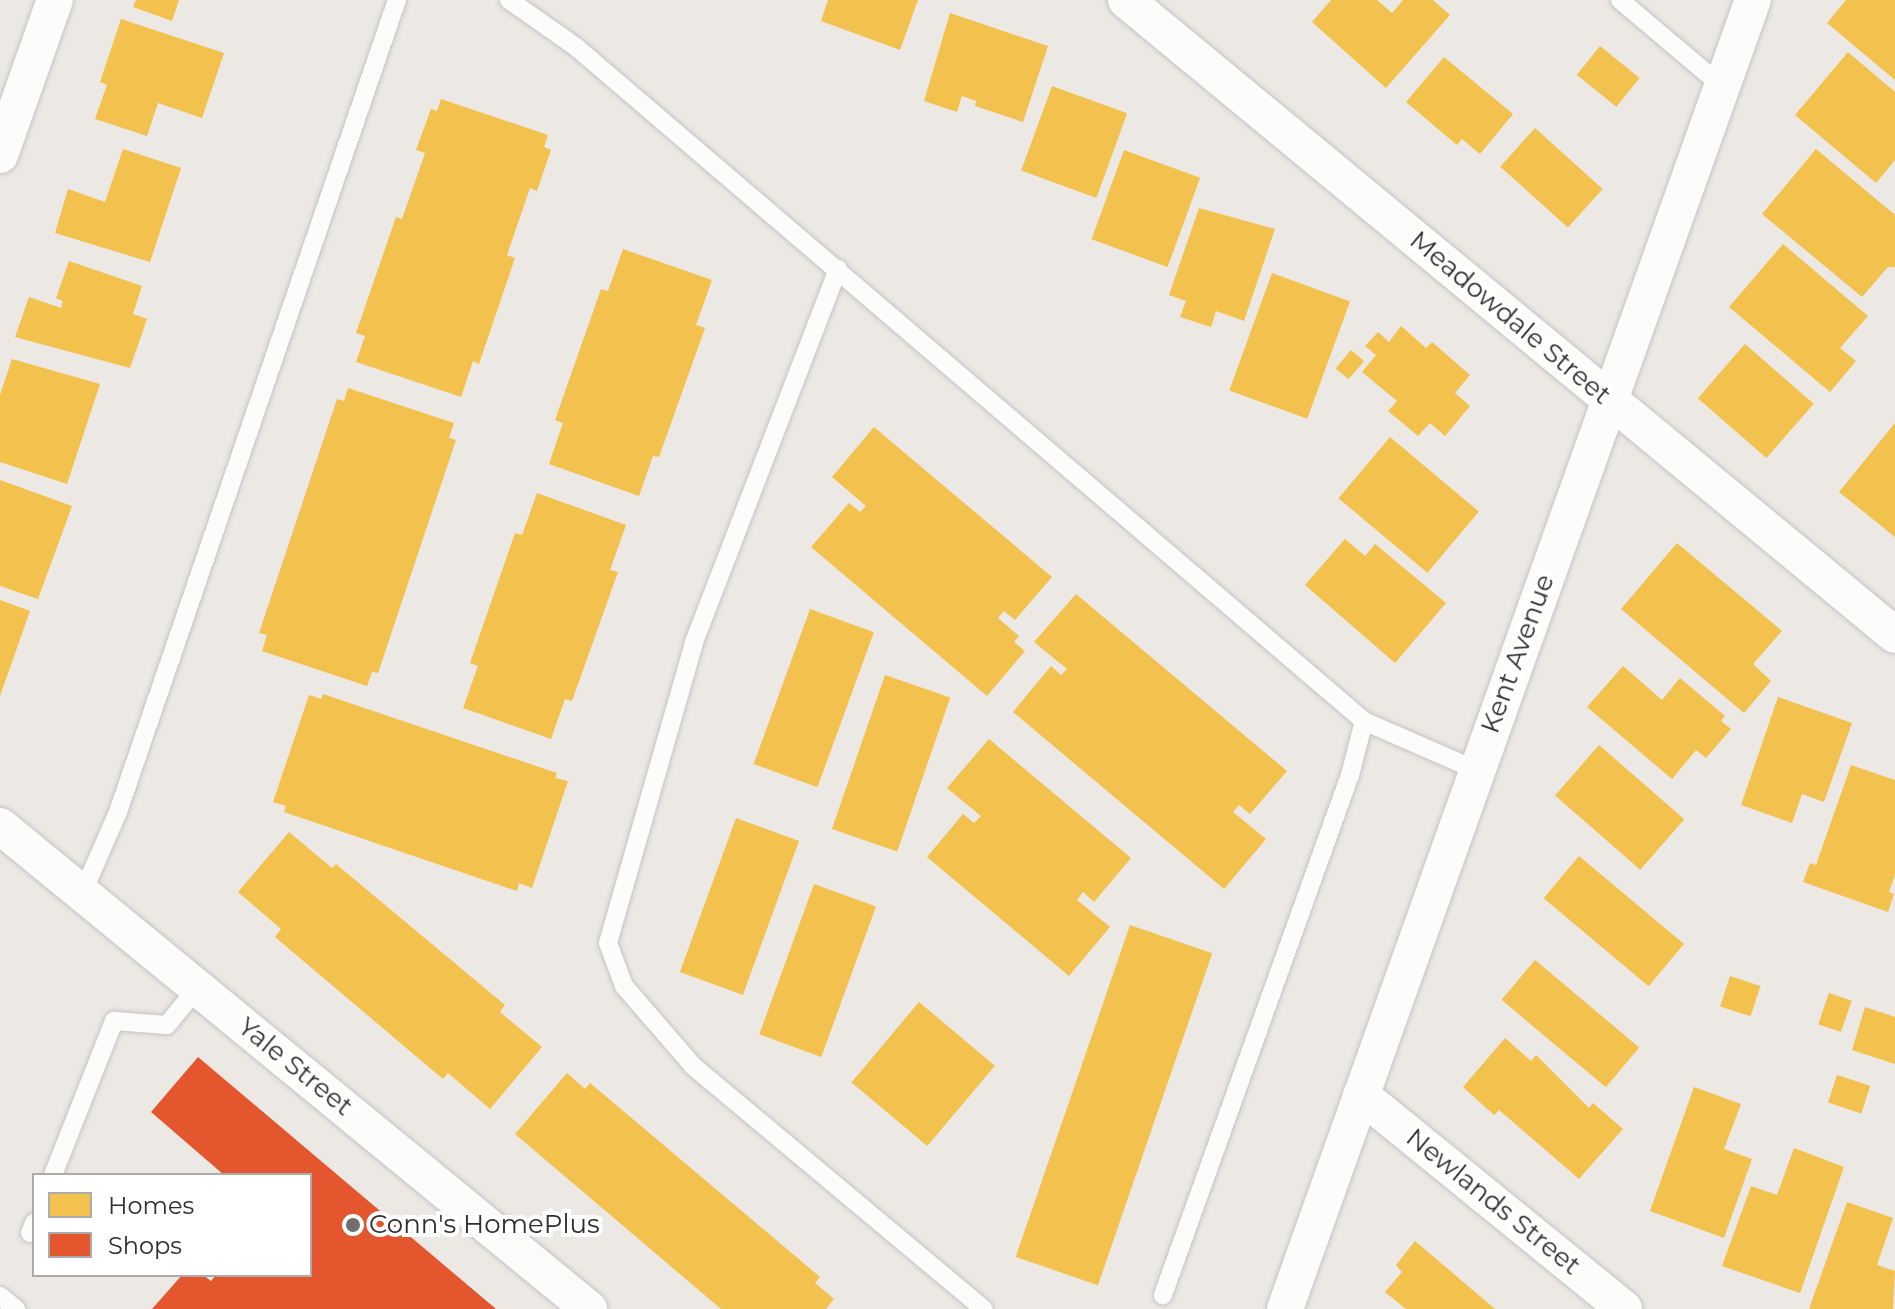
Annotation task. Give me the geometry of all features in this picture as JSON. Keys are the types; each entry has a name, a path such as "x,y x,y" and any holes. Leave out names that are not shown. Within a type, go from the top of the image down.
{"street":[{"path":"0,155 55,0"},
{"name":"Meadowdale Street","path":"1126,0 1895,635"},
{"name":"Kent Avenue","path":"1285,1309 1753,0"},
{"name":"Yale Street","path":"0,826 589,1309"},
{"name":"Newlands Street","path":"1361,1095 1624,1309"}],"lane":[{"path":"83,892 118,812 397,0"},
{"path":"509,0 576,47 1364,721 1476,770"},
{"path":"1620,0 1723,87"},
{"path":"838,269 694,643 608,943 624,986 693,1066 984,1309"},
{"path":"1163,1295 1350,775 1364,721"},
{"path":"54,1173 114,1021 167,1025 198,987"},
{"path":"0,1296 16,1309"}],"building: Homes":[{"path":"136,0 179,0 172,21 133,7"},
{"path":"828,0 918,0 900,50 821,21"},
{"path":"1331,0 1377,0 1392,13 1403,0 1433,0 1450,15 1386,88 1312,22"},
{"path":"1846,0 1895,0 1895,80 1827,23"},
{"path":"950,13 1048,46 1023,122 975,106 976,101 962,96 957,112 924,101"},
{"path":"121,19 224,53 202,118 158,103 147,136 95,119 107,85 100,82"},
{"path":"1600,46 1640,78 1616,107 1577,75"},
{"path":"1848,52 1895,92 1895,160 1876,183 1795,115"},
{"path":"1444,57 1513,114 1480,154 1462,139 1457,145 1406,102"},
{"path":"1052,86 1127,113 1096,198 1021,171"},
{"path":"441,99 548,135 544,147 551,150 537,191 530,188 507,255 515,258 479,364 473,361 461,397 356,362 365,336 356,333 396,217 402,219 425,153 416,150 431,109 437,111"},
{"path":"1535,128 1603,189 1568,228 1500,167"},
{"path":"123,149 181,168 150,262 55,233 68,189 105,202"},
{"path":"1816,149 1895,215 1895,267 1888,267 1862,297 1762,214"},
{"path":"1124,150 1200,178 1168,267 1092,239"},
{"path":"1199,208 1275,229 1244,321 1216,311 1211,327 1180,317 1186,301 1169,295"},
{"path":"1783,244 1868,316 1840,348 1856,361 1830,392 1729,307"},
{"path":"623,249 712,280 696,325 705,328 659,457 653,456 639,496 549,464 563,423 555,420 601,289 608,291"},
{"path":"69,261 142,286 133,314 147,319 130,368 15,337 29,297 61,308 63,301 56,298"},
{"path":"1272,273 1350,301 1307,419 1229,390"},
{"path":"1401,326 1426,348 1432,342 1470,375 1455,393 1470,406 1445,436 1430,423 1418,436 1388,411 1397,401 1362,372 1376,355 1365,346 1378,332 1389,342"},
{"path":"1745,344 1814,404 1766,458 1698,398"},
{"path":"1351,350 1364,361 1349,379 1336,368"},
{"path":"12,359 100,384 67,484 0,462 0,395"},
{"path":"348,388 454,423 449,438 456,440 378,673 372,672 367,686 262,651 267,635 259,633 337,399 344,401"},
{"path":"1895,423 1895,537 1839,492"},
{"path":"874,427 1052,577 1015,620 1004,611 998,618 1019,636 1014,642 1025,651 987,696 811,547 849,503 860,512 866,506 832,477"},
{"path":"1390,437 1479,512 1427,573 1339,498"},
{"path":"0,480 72,506 38,599 0,586"},
{"path":"537,493 626,525 610,570 618,572 572,701 565,699 551,739 463,708 478,666 470,663 515,533 522,535"},
{"path":"1345,539 1365,556 1375,544 1446,603 1395,663 1305,585"},
{"path":"1677,543 1782,631 1753,664 1771,681 1744,713 1621,609"},
{"path":"1076,594 1287,771 1250,814 1239,805 1233,812 1266,839 1224,889 1013,712 1051,666 1061,675 1067,669 1034,642"},
{"path":"0,600 30,611 0,696"},
{"path":"810,609 874,632 817,787 754,764"},
{"path":"1623,666 1662,700 1680,678 1725,716 1721,721 1731,729 1706,758 1696,750 1672,779 1587,707"},
{"path":"885,675 950,697 897,852 832,829"},
{"path":"323,694 557,773 555,778 568,781 532,888 519,883 517,891 284,812 286,806 273,802 309,695 321,699"},
{"path":"1778,697 1852,723 1824,802 1802,794 1792,823 1741,805"},
{"path":"989,739 1131,858 1094,902 1083,892 1077,900 1110,927 1069,976 927,857 963,814 974,823 981,816 947,788"},
{"path":"1599,745 1684,819 1640,870 1555,796"},
{"path":"1851,765 1895,780 1895,875 1889,892 1894,894 1888,912 1803,882 1810,863 1816,865"},
{"path":"736,818 799,841 743,995 680,972"},
{"path":"289,832 332,868 336,864 505,1005 500,1012 542,1047 490,1109 448,1073 443,1079 275,937 281,929 238,892"},
{"path":"1579,856 1684,944 1649,986 1544,898"},
{"path":"814,884 876,907 821,1057 759,1034"},
{"path":"1130,925 1212,953 1098,1285 1016,1257"},
{"path":"1535,960 1639,1047 1606,1087 1502,1000"},
{"path":"1730,976 1760,986 1751,1016 1720,1006"},
{"path":"1829,993 1852,1001 1841,1032 1818,1024"},
{"path":"919,1002 995,1066 927,1146 852,1082"},
{"path":"1865,1007 1895,1017 1895,1064 1852,1050"},
{"path":"1505,1038 1531,1061 1536,1055 1589,1108 1593,1103 1623,1129 1579,1179 1499,1110 1494,1115 1463,1087"},
{"path":"567,1073 585,1089 590,1083 820,1277 815,1283 834,1299 826,1309 721,1309 515,1134"},
{"path":"1837,1075 1870,1086 1861,1113 1828,1103"},
{"path":"1694,1087 1741,1104 1724,1149 1752,1159 1724,1238 1650,1211"},
{"path":"1794,1148 1844,1167 1800,1293 1722,1266 1751,1186 1777,1195"},
{"path":"1847,1202 1893,1218 1877,1265 1895,1271 1893,1309 1809,1309"},
{"path":"1415,1241 1495,1309 1406,1309 1385,1292 1402,1272 1396,1265"}],"building: Shops":[{"name":"Conn's HomePlus","path":"198,1057 496,1309 152,1309 180,1277 206,1277 211,1281 214,1277 312,1277 312,1173 222,1173 151,1112"}],"place":[{"name":"Conn's HomePlus","path":"353,1225"}]}
